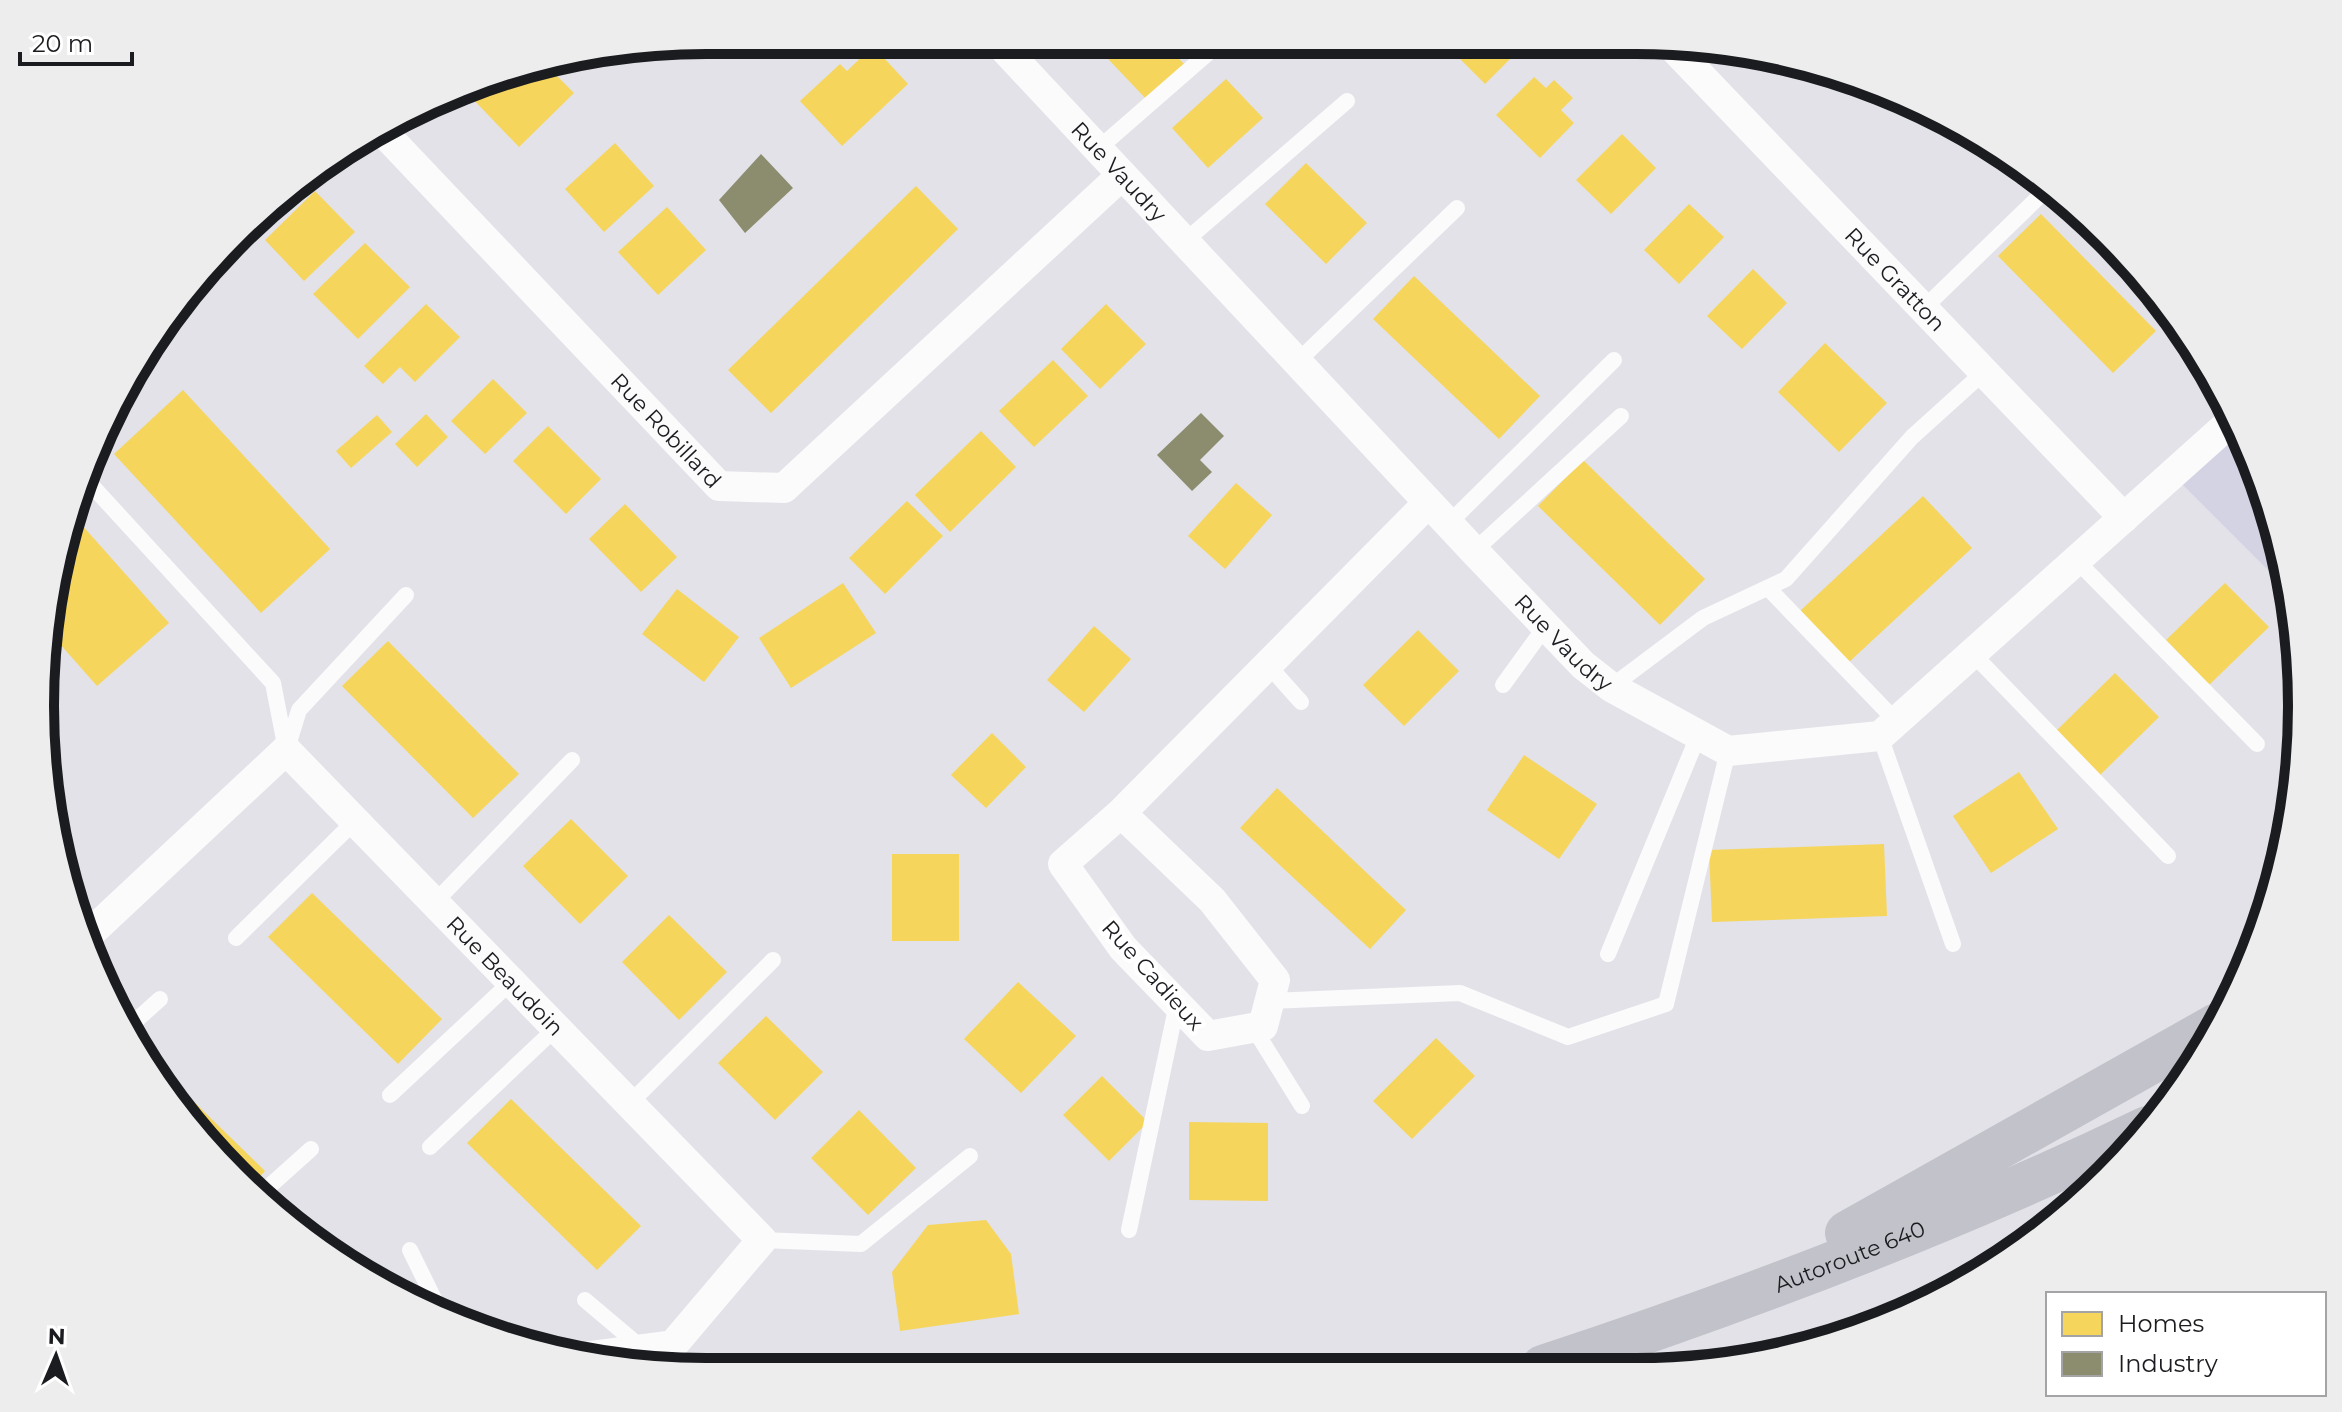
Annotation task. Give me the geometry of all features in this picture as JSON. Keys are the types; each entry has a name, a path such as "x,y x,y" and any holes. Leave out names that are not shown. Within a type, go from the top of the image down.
{"highway":[{"path":"1709,1310 2199,1035"},
{"name":"Autoroute 640","path":"1569,1358 1855,1255 2124,1139"}],"street":[{"name":"Rue Vaudry","path":"1009,54 1583,665 1611,687 1728,751"},
{"name":"Rue Gratton","path":"1681,55 2124,518"},
{"name":"Rue Robillard","path":"388,137 719,486 784,488 1122,175"},
{"path":"1728,751 1888,729 2225,427"},
{"name":"Rue Cadieux","path":"1253,1027 1208,1036 1123,948 1063,864 1121,813 1268,665 1438,513"},
{"path":"91,923 286,750"},
{"name":"Rue Beaudoin","path":"286,750 762,1240"},
{"path":"1121,813 1212,900 1275,980 1263,1026 1253,1027"},
{"path":"621,1352 673,1345 762,1240"}],"lane":[{"path":"1098,149 1207,54"},
{"path":"1184,242 1347,101"},
{"path":"1923,309 2041,195"},
{"path":"1297,362 1457,208"},
{"path":"1438,513 1614,360"},
{"path":"1611,687 1703,618 1786,579 1912,437 1984,372"},
{"path":"1474,551 1621,416"},
{"path":"93,486 273,683 286,750"},
{"path":"2076,560 2257,744"},
{"path":"1768,588 1888,729 1953,944"},
{"path":"286,750 299,710 406,595"},
{"path":"1503,685 1545,627"},
{"path":"1972,653 2168,856"},
{"path":"1268,665 1301,702"},
{"path":"1608,954 1698,736"},
{"path":"1269,1001 1460,993 1568,1037 1666,1004 1728,751"},
{"path":"435,902 572,760"},
{"path":"236,938 355,821"},
{"path":"630,1103 773,960"},
{"path":"390,1095 512,981"},
{"path":"135,1021 160,999"},
{"path":"1129,1230 1177,1004"},
{"path":"1253,1027 1302,1106"},
{"path":"430,1147 556,1028"},
{"path":"267,1188 311,1149"},
{"path":"762,1240 861,1244 970,1156"},
{"path":"410,1250 434,1298"},
{"path":"585,1300 643,1349"}],"shaded area":[{"path":"2228,434 2253,496 2274,576 2177,479"}],"building: Homes":[{"path":"865,54 880,54 908,84 842,146 800,101 840,64 847,71"},
{"path":"1103,54 1174,54 1187,67 1149,102"},
{"path":"1455,54 1515,54 1485,84"},
{"path":"553,72 574,93 519,147 472,98"},
{"path":"1534,77 1546,88 1554,80 1573,98 1561,110 1574,123 1540,158 1496,115"},
{"path":"1226,79 1263,118 1208,168 1172,128"},
{"path":"1622,134 1656,168 1611,214 1576,180"},
{"path":"615,143 654,186 604,232 565,189"},
{"path":"1306,163 1367,223 1326,264 1265,204"},
{"path":"916,186 958,229 771,413 728,370"},
{"path":"315,191 355,232 304,281 265,240"},
{"path":"1689,204 1724,237 1679,284 1644,250"},
{"path":"667,207 706,250 658,295 618,252"},
{"path":"2041,214 2156,331 2113,373 1998,256"},
{"path":"365,243 410,287 358,339 313,294"},
{"path":"1753,269 1787,303 1742,349 1707,316"},
{"path":"1414,276 1540,396 1499,439 1373,319"},
{"path":"426,304 460,337 415,382 400,367 383,384 364,366"},
{"path":"1106,304 1146,344 1100,389 1061,349"},
{"path":"1825,343 1887,403 1839,452 1778,392"},
{"path":"1053,360 1088,396 1034,447 999,411"},
{"path":"493,379 527,413 485,454 451,421"},
{"path":"183,390 330,549 261,613 114,454"},
{"path":"426,414 448,437 417,467 395,444"},
{"path":"377,415 392,432 351,468 336,451"},
{"path":"548,426 601,479 566,514 513,461"},
{"path":"981,431 1016,467 950,532 915,495"},
{"path":"1583,460 1705,579 1660,625 1538,506"},
{"path":"1236,483 1272,515 1225,569 1188,536"},
{"path":"1923,496 1972,548 1848,663 1800,611"},
{"path":"907,501 943,536 885,594 849,558"},
{"path":"625,504 677,557 641,592 589,539"},
{"path":"80,523 169,623 97,686 58,641 67,579"},
{"path":"843,583 876,633 791,688 759,638"},
{"path":"2225,583 2269,627 2209,685 2166,640"},
{"path":"677,589 739,637 704,682 642,634"},
{"path":"1094,626 1131,659 1084,712 1047,680"},
{"path":"1418,630 1459,671 1404,726 1363,685"},
{"path":"388,641 519,774 473,818 342,686"},
{"path":"2115,673 2159,717 2099,776 2056,731"},
{"path":"992,733 1026,767 986,808 951,775"},
{"path":"1524,755 1597,804 1559,859 1487,810"},
{"path":"2019,772 2058,829 1991,873 1953,816"},
{"path":"1277,788 1406,910 1370,949 1240,828"},
{"path":"571,819 628,876 580,924 523,866"},
{"path":"1884,844 1887,916 1712,922 1709,850"},
{"path":"892,854 959,854 959,941 892,941"},
{"path":"312,893 442,1019 398,1064 268,937"},
{"path":"669,915 727,972 679,1020 622,962"},
{"path":"1018,982 1076,1036 1021,1093 964,1039"},
{"path":"766,1016 823,1072 775,1120 718,1063"},
{"path":"1436,1038 1475,1076 1412,1139 1373,1101"},
{"path":"1102,1076 1148,1122 1109,1161 1063,1115"},
{"path":"175,1083 265,1171 258,1179 245,1167"},
{"path":"511,1099 641,1226 597,1270 467,1143"},
{"path":"859,1110 916,1168 868,1215 811,1158"},
{"path":"1189,1122 1268,1123 1268,1201 1189,1200"},
{"path":"986,1220 1011,1254 1019,1314 900,1331 892,1272 928,1225"}],"building: Industry":[{"path":"761,154 793,188 745,233 719,200"},
{"path":"1201,413 1224,436 1200,460 1212,472 1192,491 1157,455"}]}
